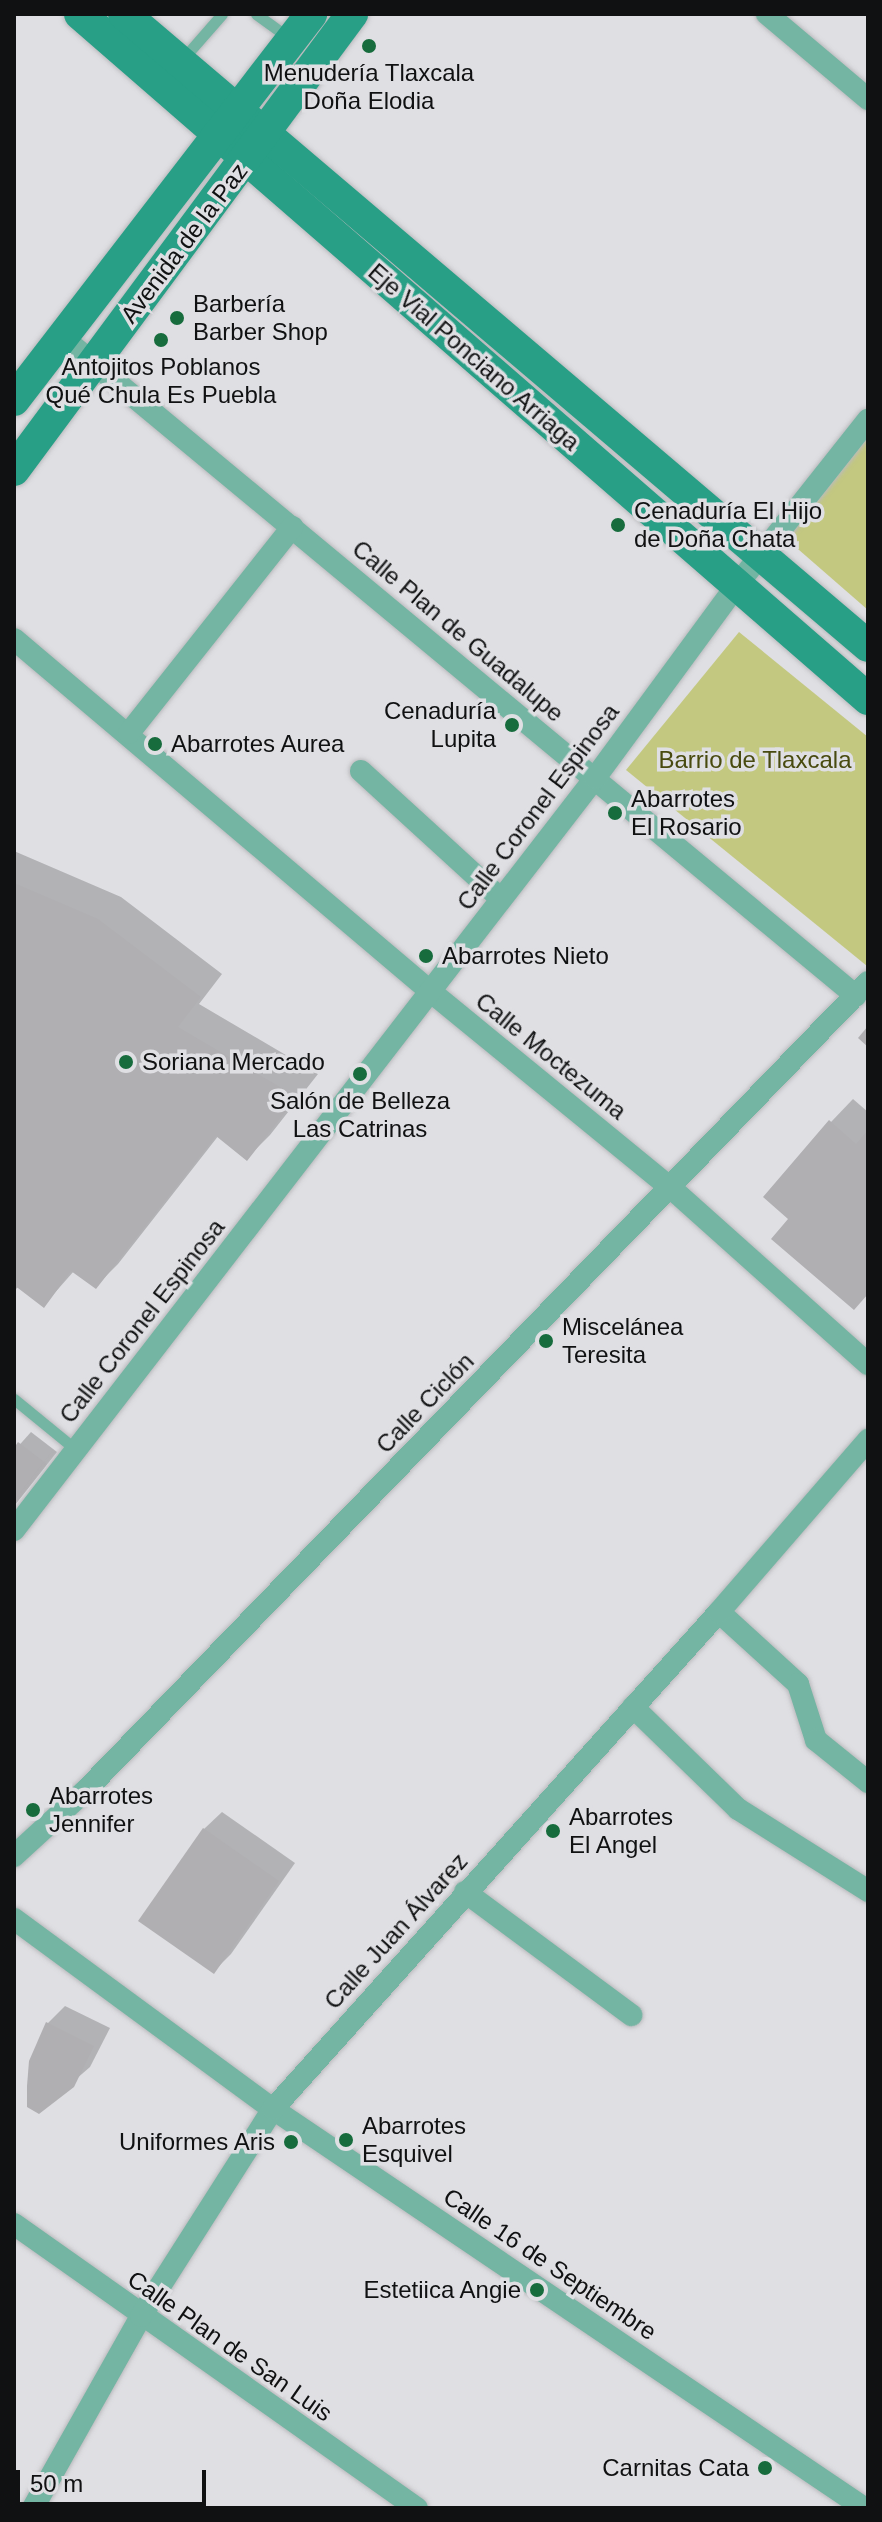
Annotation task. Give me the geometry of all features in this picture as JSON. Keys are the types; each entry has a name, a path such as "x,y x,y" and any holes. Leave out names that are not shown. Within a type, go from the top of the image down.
{"main road":[{"name":"Eje Vial Ponciano Arriaga","path":"80,14 230,124 762,554 868,646"},
{"name":"Eje Vial Ponciano Arriaga","path":"124,14 180,62 230,124"},
{"name":"Avenida de la Paz","path":"15,465 95,364 352,14"},
{"name":"Avenida de la Paz","path":"14,400 302,27"},
{"name":"Eje Vial Ponciano Arriaga","path":"256,146 737,585 868,699"}],"street":[{"path":"767,14 868,99"},
{"name":"Calle Plan de Guadalupe","path":"63,338 595,778 862,989"},
{"name":"Calle Coronel Espinosa","path":"14,1530 595,778 737,585 868,420"},
{"path":"129,733 292,527"},
{"name":"Calle Moctezuma","path":"14,639 129,733 430,991 671,1188 868,1364"},
{"path":"361,771 500,898"},
{"name":"Calle Ciclón","path":"14,1856 86,1790 862,989"},
{"name":"Calle Juan Álvarez","path":"33,2508 141,2316 273,2109 719,1612 868,1440"},
{"path":"719,1612 798,1684 816,1740 868,1782"},
{"path":"633,1707 738,1809 868,1891"},
{"path":"465,1892 631,2015"},
{"name":"Calle 16 de Septiembre","path":"14,1919 273,2109 863,2508"},
{"name":"Calle Plan de San Luis","path":"14,2224 417,2508"},
{"path":"863,2508 868,2498"}],"lane":[{"path":"180,62 222,14"},
{"path":"256,14 302,27"},
{"path":"14,1399 75,1449"}],"green space":[{"path":"868,438 868,610 783,536"},
{"name":"Barrio de Tlaxcala","path":"739,632 868,737 867,966 626,770"}],"building":[{"name":"Soriana Mercado","path":"14,883 98,919 201,997 178,1027 297,1097 247,1161 216,1136 96,1289 71,1271 44,1308 14,1285"},
{"path":"868,1026 868,1047 858,1038"},
{"path":"829,1120 856,1144 868,1130 868,1294 854,1310 771,1239 788,1219 763,1197"},
{"path":"18,1442 47,1464 14,1506 14,1448"},
{"path":"203,1828 279,1881 214,1974 138,1921"},
{"path":"46,2022 94,2046 74,2087 39,2114 27,2107 27,2086 29,2061"}],"place":[{"name":"Menudería Tlaxcala Doña Elodia","path":"369,46"},
{"name":"Barbería Barber Shop","path":"177,318"},
{"name":"Antojitos Poblanos Qué Chula Es Puebla","path":"161,340"},
{"name":"Cenaduría El Hijo de Doña Chata","path":"618,525"},
{"name":"Cenaduría Lupita","path":"512,725"},
{"name":"Abarrotes Aurea","path":"155,744"},
{"name":"Abarrotes El Rosario","path":"615,813"},
{"name":"Abarrotes Nieto","path":"426,956"},
{"name":"Soriana Mercado","path":"126,1062"},
{"name":"Salón de Belleza Las Catrinas","path":"360,1074"},
{"name":"Miscelánea Teresita","path":"546,1341"},
{"name":"Abarrotes Jennifer","path":"33,1810"},
{"name":"Abarrotes El Angel","path":"553,1831"},
{"name":"Abarrotes Esquivel","path":"346,2140"},
{"name":"Uniformes Aris","path":"291,2142"},
{"name":"Estetiica Angie","path":"537,2290"},
{"name":"Carnitas Cata","path":"765,2468"}]}
